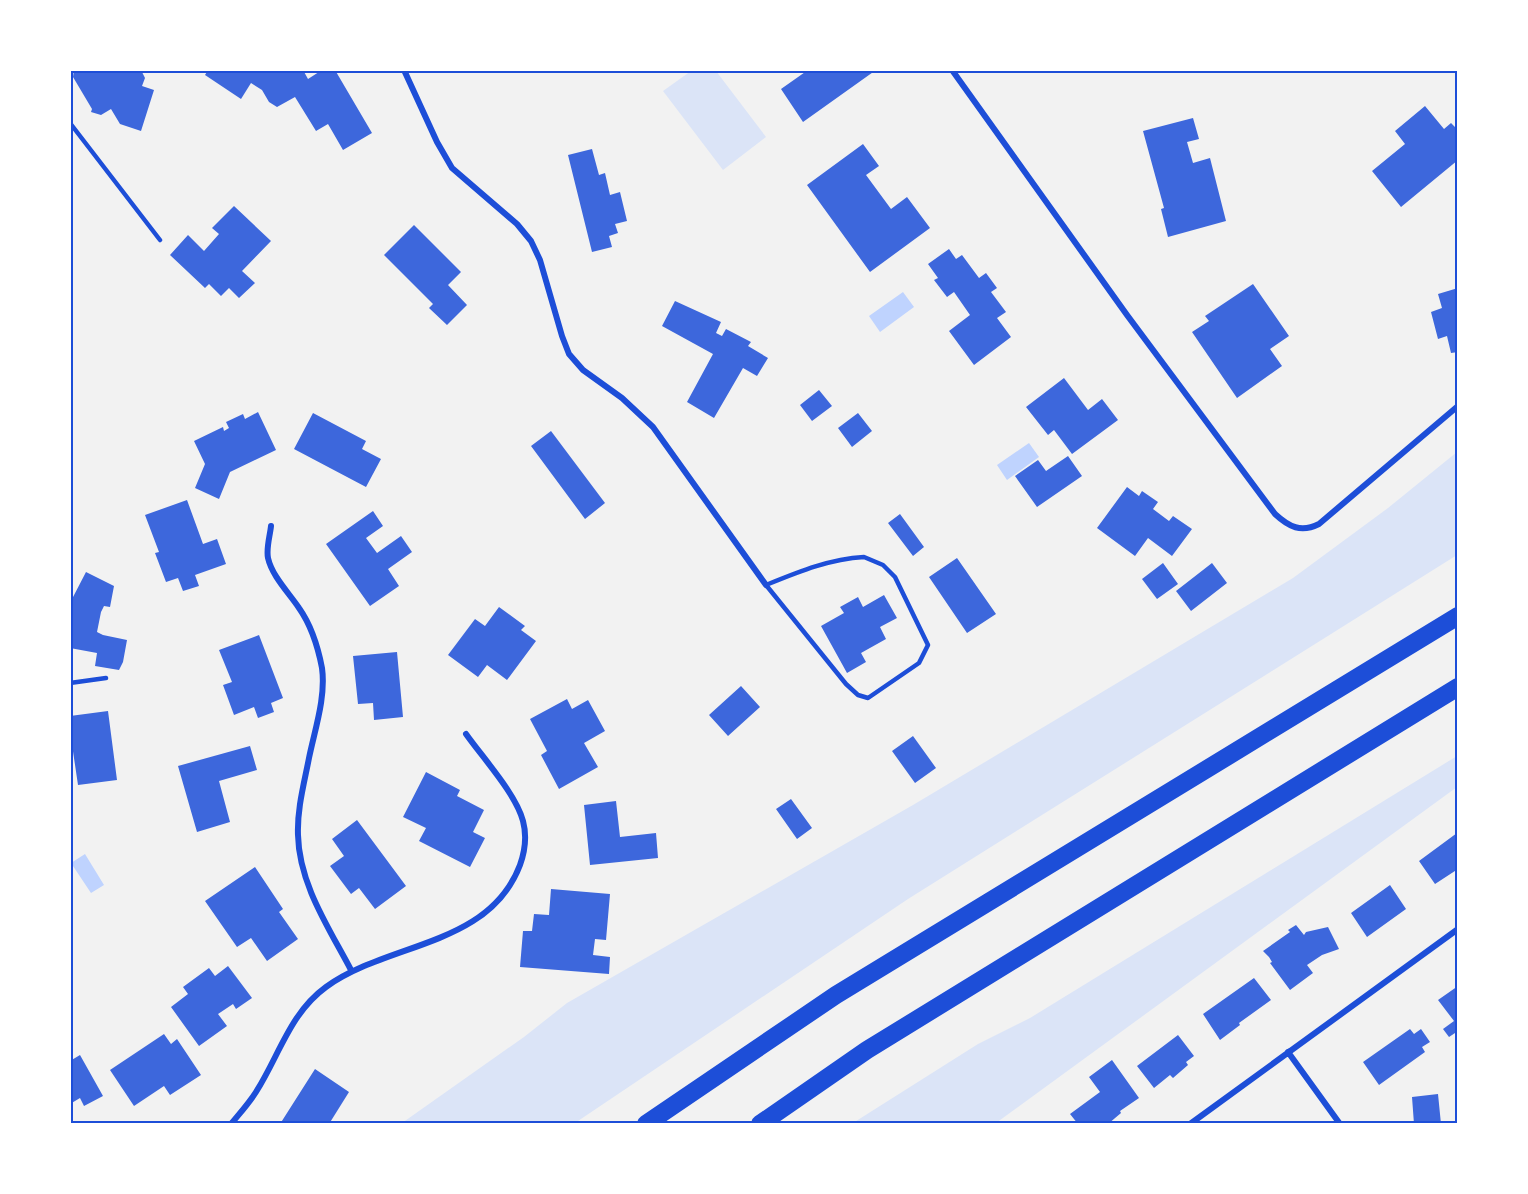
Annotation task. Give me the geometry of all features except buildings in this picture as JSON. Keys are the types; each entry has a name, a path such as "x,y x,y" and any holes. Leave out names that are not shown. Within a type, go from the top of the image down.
{"highway":[{"path":"646,1124 836,995 1458,616"},
{"path":"760,1124 867,1050 1458,687"}],"street":[{"path":"404,70 437,142 452,168 516,224 531,241 540,260 569,354 583,370 622,398 653,427 766,585"},
{"path":"952,70 1127,315 1268,505 1282,520 1298,529 1319,524 1458,406"},
{"path":"271,526 268,559 274,573 305,617 315,639 322,667 321,697 300,804 298,837 301,856 304,872 315,900 351,970"},
{"path":"231,1124 257,1091 299,1014 324,988 351,970 446,936 468,925 499,900 517,874 525,844 523,820 513,800 466,734"},
{"path":"1190,1124 1458,929"},
{"path":"1288,1052 1340,1124"}],"lane":[{"path":"70,123 160,240"},
{"path":"864,557 883,565 895,577 928,645 919,663 886,687 868,698 858,695 846,684 766,585 821,564 846,558 864,557"},
{"path":"70,683 106,678"}],"shaded area":[{"path":"691,71 716,71 766,137 723,170 663,91"},
{"path":"1457,452 1457,555 908,899 575,1123 402,1123 524,1037 567,1003 913,805 1293,578 1388,508"},
{"path":"1457,756 1457,787 996,1123 853,1123 978,1044 1030,1018"}],"water":[{"path":"903,292 914,307 880,332 869,316"},
{"path":"1029,443 1039,457 1007,480 997,465"},
{"path":"85,854 104,885 91,893 71,863"}]}
